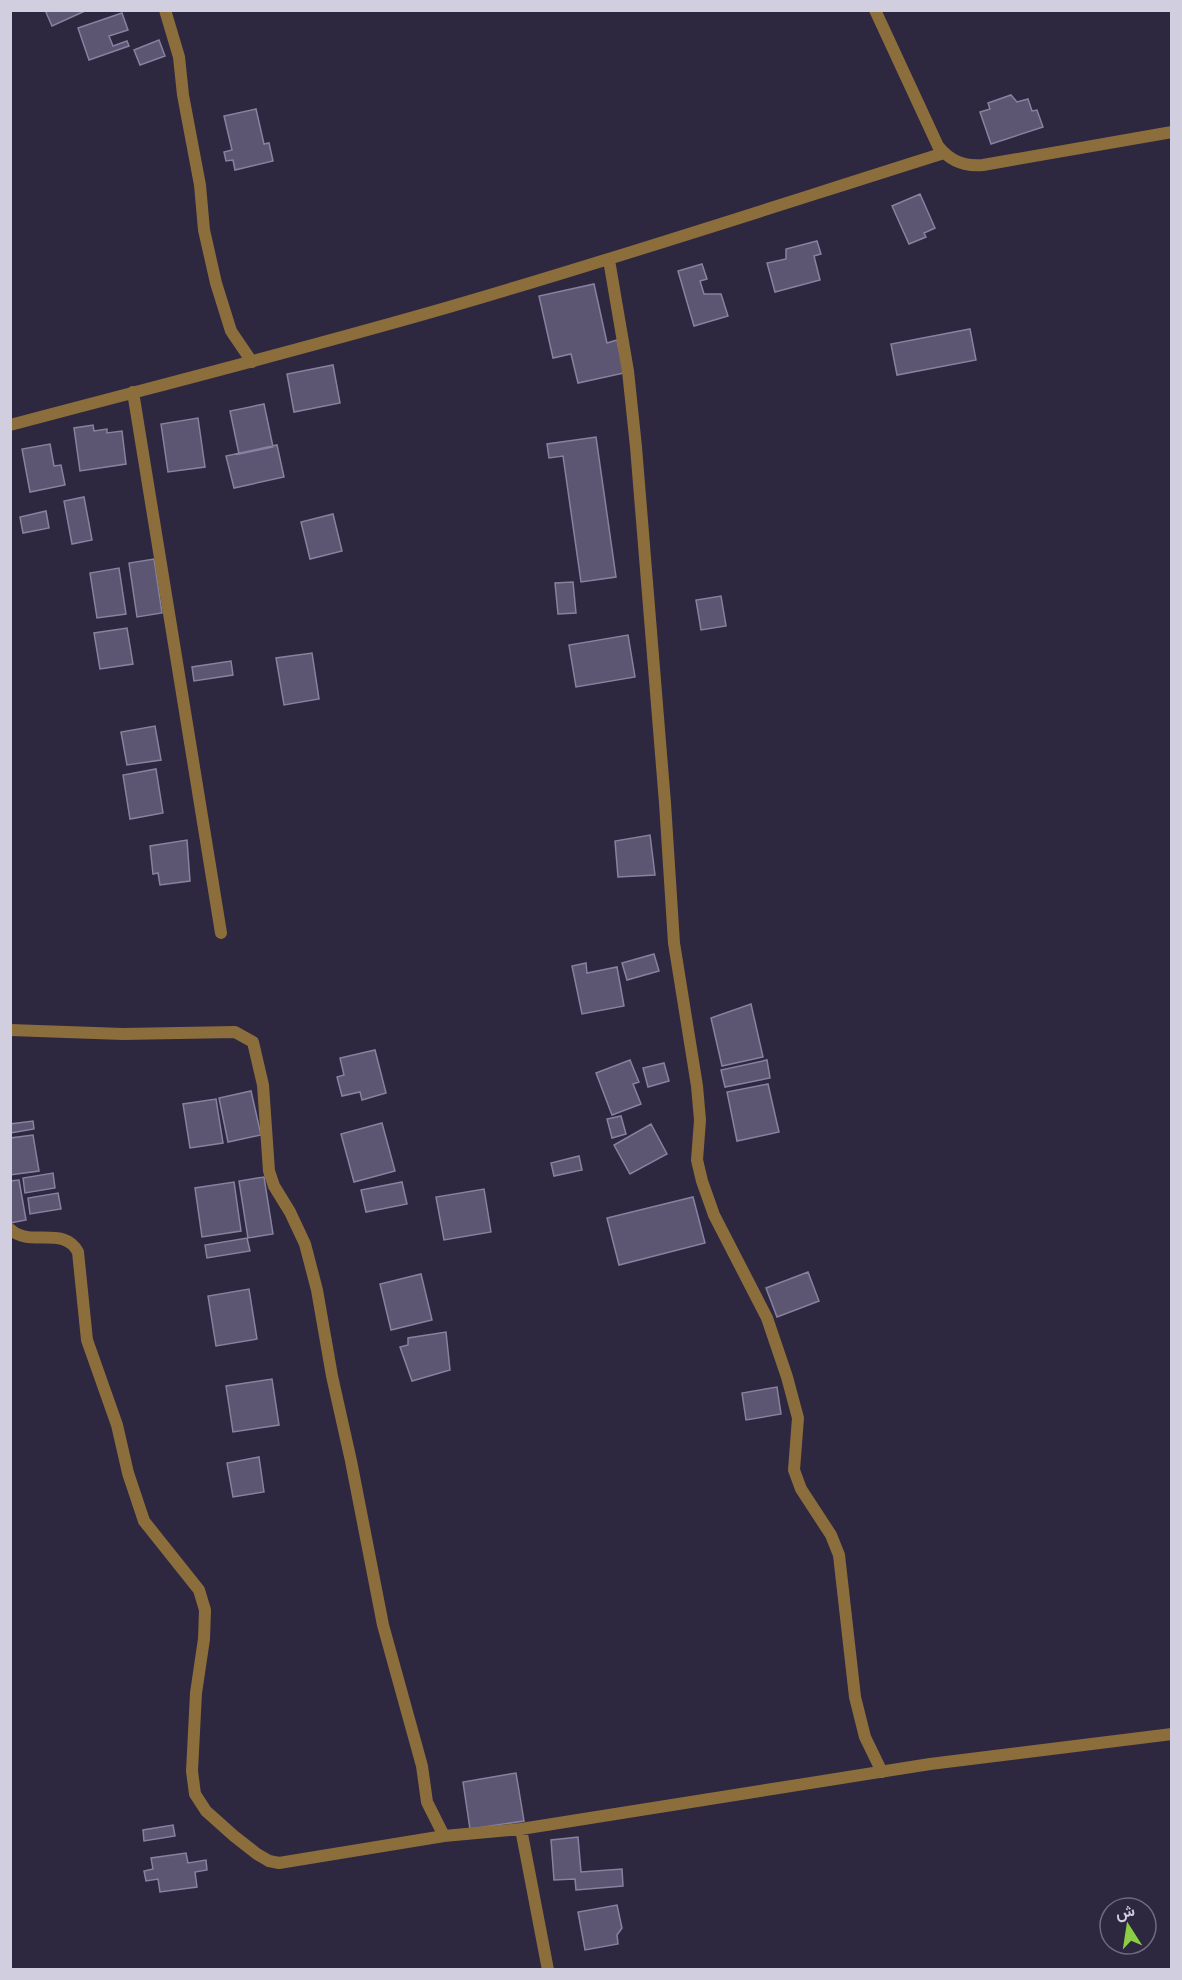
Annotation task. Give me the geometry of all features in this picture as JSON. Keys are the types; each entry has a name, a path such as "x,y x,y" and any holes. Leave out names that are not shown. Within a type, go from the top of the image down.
{"street":[{"path":"165,10 179,57 183,95 200,185 204,230 216,283 231,331 252,362"},
{"path":"875,10 933,136 944,153 952,160 972,166 1172,132"},
{"path":"10,424 252,362 449,307 609,260 944,153"},
{"path":"609,260 628,371 635,436 665,803 674,944 697,1086 700,1120 697,1160 714,1215 767,1318 787,1377 798,1418 794,1470 801,1489 831,1535 839,1555 855,1697 865,1737 882,1772"},
{"path":"134,392 221,933"},
{"path":"10,1030 123,1034 235,1032 253,1042 264,1085 269,1171 274,1186 290,1212 305,1244 317,1290 332,1376 383,1625 422,1766 427,1802 444,1836"},
{"path":"10,1229 25,1236 66,1239 74,1244 78,1252 87,1340 117,1425 128,1473 144,1521 199,1590 205,1610 204,1639 196,1693 192,1771 195,1794 206,1811 257,1854 269,1861 279,1863 444,1836 521,1829 882,1772 1172,1734"},
{"path":"521,1829 548,1970"}],"building":[{"path":"45,10 85,10 85,11 52,26"},
{"path":"122,13 128,30 109,36 113,46 127,41 129,46 89,60 78,28"},
{"path":"159,40 165,56 140,65 134,50"},
{"path":"1011,95 1017,102 1028,99 1032,111 1037,110 1043,127 991,144 980,112 990,109 988,103"},
{"path":"256,109 264,144 269,143 273,161 235,170 233,160 226,161 224,152 232,150 224,116"},
{"path":"920,194 935,228 924,233 926,237 909,244 892,206"},
{"path":"817,241 821,254 814,256 820,280 775,292 767,263 786,259 786,249"},
{"path":"702,264 707,279 700,281 704,294 721,294 728,316 694,326 678,271"},
{"path":"594,284 607,343 617,340 624,373 578,383 571,354 553,358 539,296"},
{"path":"970,329 976,360 897,375 891,344"},
{"path":"333,365 340,403 294,412 287,374"},
{"path":"264,404 273,447 239,454 230,411"},
{"path":"198,418 205,467 168,472 161,424"},
{"path":"93,425 94,431 107,429 107,433 122,431 126,464 80,471 74,428"},
{"path":"596,437 616,577 581,582 563,456 549,458 547,444"},
{"path":"50,444 54,466 61,465 65,485 30,492 22,449"},
{"path":"277,445 284,477 234,488 226,456"},
{"path":"84,497 92,540 72,544 64,501"},
{"path":"46,511 49,528 23,533 20,517"},
{"path":"333,514 342,551 310,559 301,522"},
{"path":"154,559 162,613 137,617 129,563"},
{"path":"119,568 126,614 97,618 90,573"},
{"path":"573,582 576,613 558,614 555,583"},
{"path":"721,596 726,626 701,630 696,600"},
{"path":"127,628 133,664 100,669 94,633"},
{"path":"628,635 635,677 576,687 569,645"},
{"path":"312,653 319,699 284,705 276,658"},
{"path":"231,661 233,675 194,681 192,667"},
{"path":"155,726 161,760 127,765 121,732"},
{"path":"156,769 163,813 130,819 123,775"},
{"path":"650,835 655,875 618,877 615,841"},
{"path":"187,840 190,881 160,885 158,873 153,874 150,846"},
{"path":"654,954 659,971 627,980 622,963"},
{"path":"586,963 587,973 617,967 624,1006 582,1014 572,966"},
{"path":"751,1004 763,1057 722,1066 711,1018"},
{"path":"375,1050 386,1093 362,1100 360,1092 342,1096 337,1077 344,1075 340,1058"},
{"path":"630,1060 639,1082 633,1084 641,1104 612,1115 596,1073"},
{"path":"767,1060 770,1078 725,1087 721,1070"},
{"path":"664,1063 669,1081 648,1087 643,1068"},
{"path":"768,1084 779,1132 737,1141 727,1092"},
{"path":"251,1091 261,1135 228,1142 219,1098"},
{"path":"216,1099 223,1143 190,1148 183,1104"},
{"path":"621,1116 626,1134 612,1138 607,1119"},
{"path":"33,1121 34,1129 10,1133 10,1124"},
{"path":"382,1123 395,1171 354,1182 341,1134"},
{"path":"651,1124 667,1154 630,1174 614,1145"},
{"path":"33,1135 39,1171 10,1175 10,1138"},
{"path":"579,1156 582,1170 554,1176 551,1163"},
{"path":"53,1173 55,1188 25,1193 23,1178"},
{"path":"264,1177 273,1234 248,1238 239,1181"},
{"path":"19,1180 26,1220 10,1223 10,1181"},
{"path":"234,1182 241,1231 202,1237 195,1188"},
{"path":"402,1182 407,1204 366,1212 361,1190"},
{"path":"484,1189 491,1232 444,1240 436,1197"},
{"path":"58,1193 61,1209 30,1214 28,1198"},
{"path":"693,1197 705,1243 619,1265 607,1218"},
{"path":"247,1238 250,1251 207,1258 205,1245"},
{"path":"808,1272 819,1301 777,1317 766,1288"},
{"path":"421,1274 432,1320 391,1330 380,1284"},
{"path":"249,1289 257,1339 216,1346 208,1296"},
{"path":"446,1332 450,1370 412,1381 400,1347 408,1345 408,1338"},
{"path":"272,1379 279,1425 233,1432 226,1386"},
{"path":"777,1387 781,1414 746,1420 742,1393"},
{"path":"259,1457 264,1492 233,1497 227,1463"},
{"path":"516,1773 524,1821 470,1829 463,1782"},
{"path":"173,1825 175,1836 144,1841 143,1830"},
{"path":"578,1837 581,1872 622,1869 623,1886 576,1890 575,1879 554,1880 551,1840"},
{"path":"186,1853 188,1863 206,1860 207,1870 195,1872 197,1887 160,1892 158,1879 146,1881 144,1871 153,1869 151,1858"},
{"path":"617,1905 622,1928 617,1935 618,1944 585,1950 578,1912"}]}
